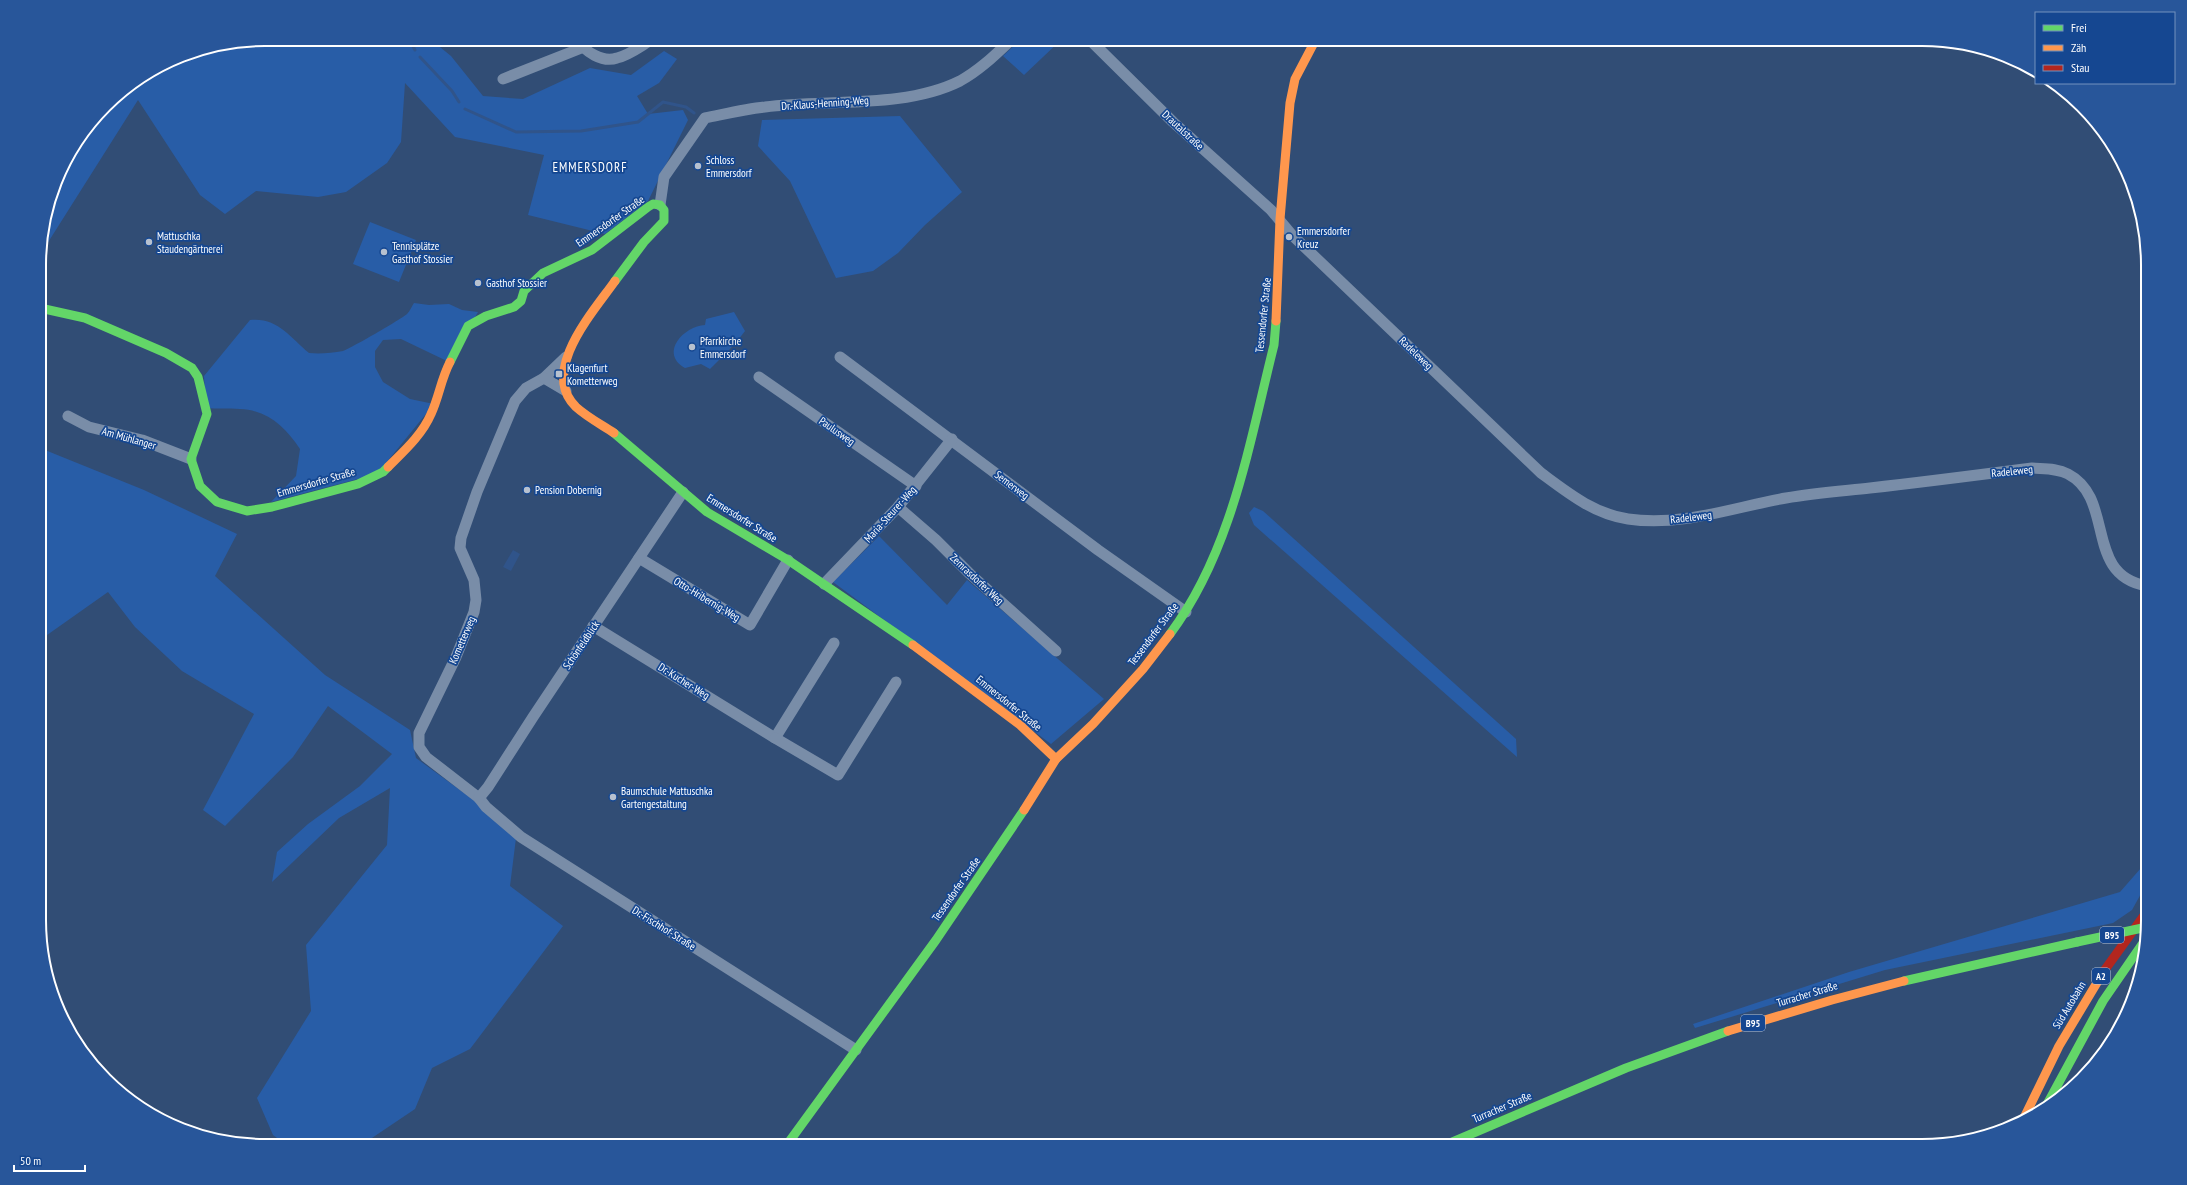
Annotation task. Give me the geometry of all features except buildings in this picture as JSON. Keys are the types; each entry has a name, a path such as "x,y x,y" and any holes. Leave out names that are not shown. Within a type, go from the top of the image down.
{"main road":[{"name":"Tessendorfer Straße","path":"791,1139 936,940 1015,825 1056,759 1092,724 1143,669 1186,612 1212,563 1236,497 1274,345 1278,299 1280,219 1290,103 1296,79 1312,46"},
{"name":"Emmersdorfer Straße","path":"191,459 200,486 217,502 247,510 315,496 358,484 383,472 414,441 431,415 443,375 468,326 486,316 514,307 521,301 524,291 543,273 587,253 648,207 653,204 660,205 664,210 664,221 644,242 583,324 566,357 566,391 581,411 618,435 707,512 788,560 942,665 1020,725 1056,759"},
{"path":"46,309 84,318 166,353 192,368 198,377 207,414 191,459"},
{"name":"Süd Autobahn","path":"2027,1112 2059,1046 2099,979 2141,920"},
{"name":"Turracher Straße","path":"1459,1139 1588,1083 1710,1037 1822,1001 1942,971 2141,928"},
{"name":"A2","path":"2050,1097 2075,1048 2113,986 2139,949"}],"street":[{"path":"504,79 575,46"},
{"path":"584,46 595,56 616,59 640,46"},
{"name":"Dr.-Klaus-Henning-Weg","path":"660,205 664,177 705,118 764,107 913,97 958,82 982,67 1004,46"},
{"name":"Drautalstraße","path":"1096,46 1173,122 1280,219"},
{"name":"Radeleweg","path":"1280,219 1292,235 1541,473 1581,502 1603,513 1635,519 1656,520 1691,518 1729,512 1786,498 2032,468 2053,470 2067,473 2078,481 2088,495 2096,511 2109,561 2118,573 2130,582 2141,585"},
{"name":"Kometterweg","path":"479,798 426,757 419,747 419,733 456,657 474,612 476,600 474,580 460,548 461,538 477,492 515,401 526,388 544,378 566,357"},
{"name":"Semerweg","path":"840,357 952,439 1098,550 1186,612"},
{"name":"Paulusweg","path":"759,377 916,486"},
{"path":"544,378 566,391"},
{"name":"Am Mühlanger","path":"68,416 89,427 142,440 191,459"},
{"name":"Maria-Steurer-Weg","path":"824,584 898,508 952,439"},
{"name":"Schönfeldblick","path":"479,798 488,787 683,492"},
{"name":"Zemrasdorfer Weg","path":"898,508 936,540 970,574 1056,651"},
{"name":"Otto-Hribernig-Weg","path":"639,558 750,626 788,560"},
{"name":"Dr.-Kucher-Weg","path":"593,626 838,775 896,682"},
{"path":"775,738 834,643"},
{"name":"Dr.-Fischhof-Straße","path":"479,798 486,807 521,837 856,1050"}],"shaded area":[{"path":"250,46 439,46 451,56 483,96 523,99 590,68 631,75 664,51 677,59 659,83 637,96 648,114 683,110 688,120 648,201 605,234 528,215 544,155 455,137 405,83 401,142 387,163 346,192 318,197 256,191 225,214 200,195 138,100 47,244 53,208 63,181 75,155 100,120 120,100 155,75 194,58 222,50"},
{"path":"1014,46 1055,46 1024,75 1003,56"},
{"path":"900,116 962,192 925,225 898,253 873,271 836,278 790,181 758,146 762,120"},
{"name":"Tennisplätze Gasthof Stossier","path":"370,222 416,240 399,282 353,264"},
{"path":"414,303 429,305 449,304 462,310 478,312 449,362 401,339 383,340 375,351 375,367 383,382 410,399 434,404 377,474 271,502 296,476 300,449 282,427 268,417 259,413 240,409 206,408 204,376 250,320 260,320 276,325 309,353 330,353 343,351 386,327 407,314"},
{"path":"734,312 745,331 733,346 710,369 701,364 685,368 678,362 674,355 674,348 677,341 683,335 689,330 705,325 706,319"},
{"path":"46,450 144,490 237,534 215,576 325,675 410,730 416,758 475,801 516,838 510,886 563,926 470,1049 432,1068 415,1109 370,1139 278,1139 273,1135 257,1098 311,1011 306,945 387,845 390,788 339,818 272,882 277,852 308,824 360,786 392,754 328,706 293,757 225,826 203,810 254,714 182,671 135,627 108,592 46,636"},
{"path":"1254,507 1263,511 1516,739 1517,757 1254,525 1249,513"},
{"path":"879,536 947,605 967,580 1104,699 1051,744 833,582"},
{"path":"513,550 520,554 511,571 503,567"},
{"path":"2141,868 2141,894 2132,910 2113,923 1885,970 1695,1028 1693,1024 1849,972 2120,892"}],"waterway":[{"path":"413,46 415,50"},
{"path":"420,57 452,91 459,102"},
{"path":"465,109 516,132 581,131 638,122 663,102 686,107 694,113"}],"traffic: fast":[{"path":"450,362 468,326 486,316 514,307 521,301 524,291 543,273 592,250 648,207 653,204 660,205 664,210 664,221 644,242 615,281"},
{"path":"46,309 85,318 166,353 192,368 198,377 207,414 191,459 200,486 217,502 247,511 272,507 358,484 383,472 388,467"},
{"path":"1170,634 1191,602 1209,568 1224,532 1236,496 1256,420 1274,345 1276,321"},
{"path":"614,433 707,512 788,560 913,645"},
{"path":"791,1139 936,940 1024,810"},
{"path":"2077,942 2141,928"},
{"path":"1904,981 2077,942"},
{"path":"2051,1097 2103,1001 2139,949"},
{"path":"1459,1139 1626,1068 1728,1031"}],"traffic: slow":[{"path":"1276,321 1280,219 1290,103 1295,79 1312,46"},
{"path":"614,433 576,407 566,392 564,376 567,359 574,342 595,308 615,281"},
{"path":"388,467 423,429 434,408 444,375 450,362"},
{"path":"1024,810 1056,759 1093,724 1143,669 1170,634"},
{"path":"913,645 1020,725 1056,759"},
{"path":"2027,1112 2059,1046 2104,971"},
{"path":"1728,1031 1832,1000 1904,981"}],"traffic: jam":[{"path":"2104,971 2141,920"}],"place":[{"name":"Schloss Emmersdorf","path":"698,166"},
{"name":"Emmersdorfer Kreuz","path":"1289,237"},
{"name":"Mattuschka Staudengärtnerei","path":"149,242"},
{"name":"Tennisplätze Gasthof Stossier","path":"384,252"},
{"name":"Gasthof Stossier","path":"478,283"},
{"name":"Pfarrkirche Emmersdorf","path":"692,347"},
{"name":"Klagenfurt Kometterweg","path":"559,374"},
{"name":"Pension Dobernig","path":"527,490"},
{"name":"Baumschule Mattuschka Gartengestaltung","path":"613,797"}],"district":[{"name":"EMMERSDORF","path":"590,167"}]}
